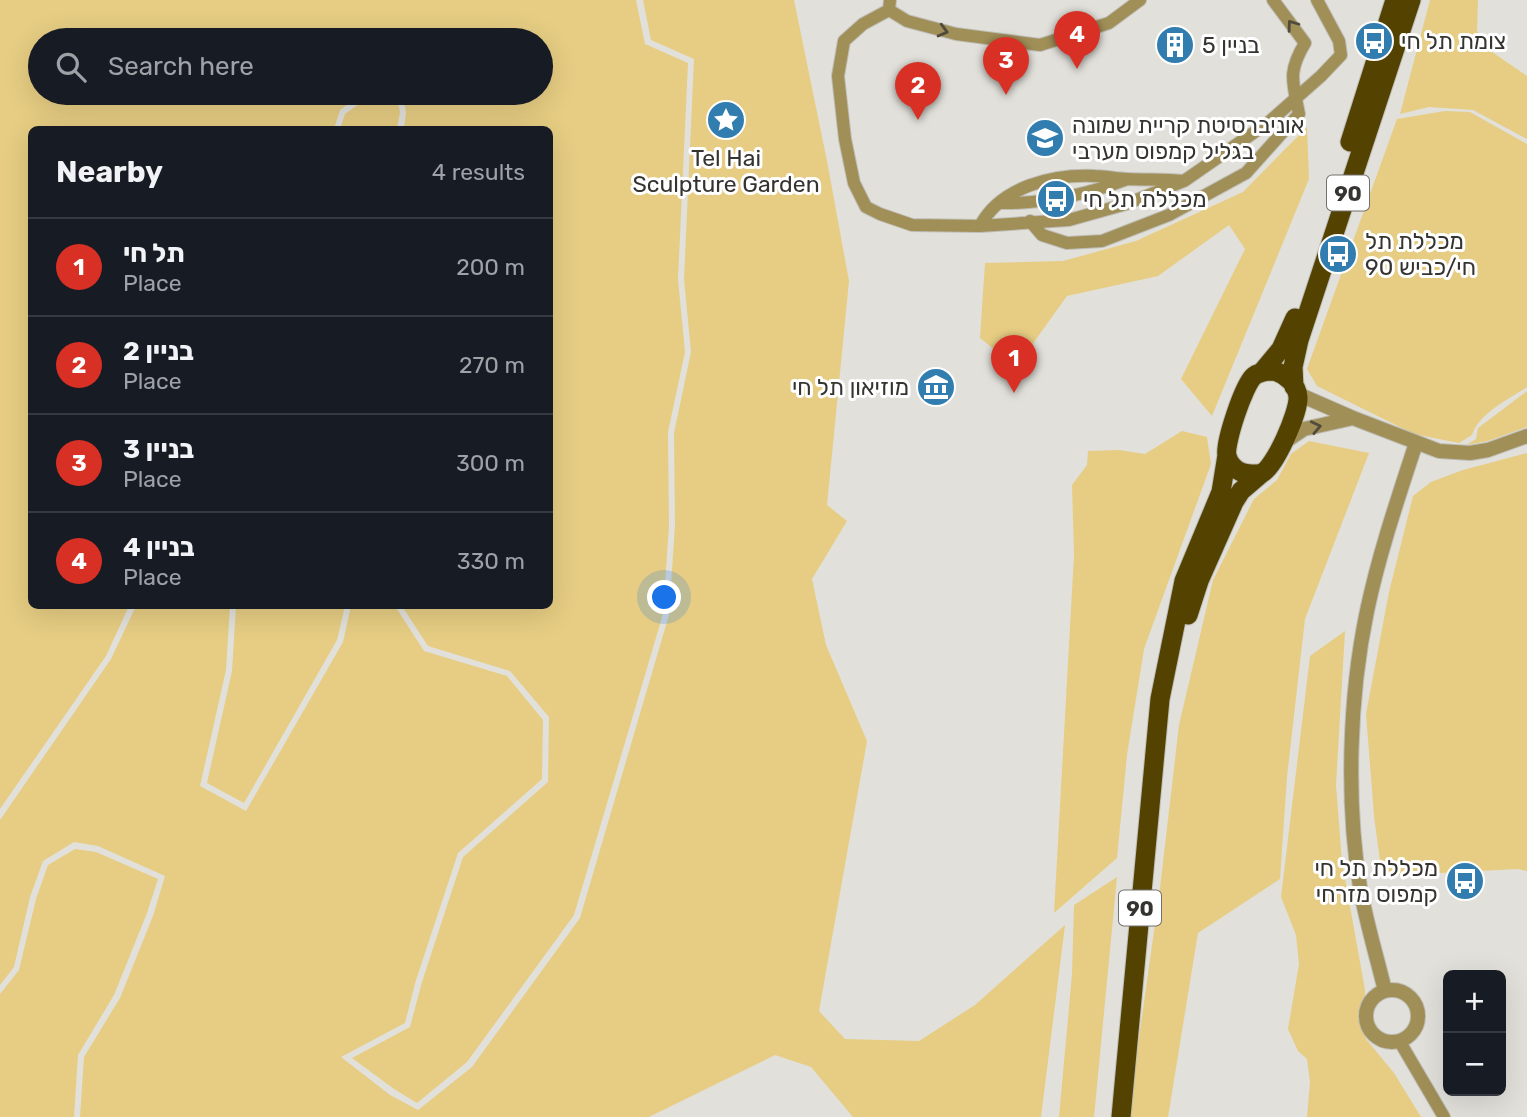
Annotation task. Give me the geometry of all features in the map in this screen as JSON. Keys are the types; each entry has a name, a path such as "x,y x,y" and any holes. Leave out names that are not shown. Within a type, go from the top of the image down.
{"highway":[{"name":"90","path":"1121,1117 1160,699 1184,581 1221,492 1228,437 1247,388 1254,376 1261,373 1281,349 1295,318 1395,0"},
{"name":"90","path":"1160,699 1199,581 1234,502 1241,491 1273,463 1297,405 1293,367 1299,340 1411,0"},
{"path":"1261,373 1280,373 1291,380 1296,390"},
{"path":"1227,455 1234,468 1241,472 1262,473"}],"street":[{"path":"1140,0 1109,23 1040,46 956,34 907,21 889,5 863,24 844,40 838,76 853,183 866,207 912,225 981,226 1069,220 1126,204 1184,181 1269,122 1341,55 1339,41 1317,0"},
{"path":"1030,221 1042,235 1067,243 1102,241 1168,215 1246,173 1299,114 1292,78 1294,62 1305,43 1273,0"},
{"path":"981,226 987,214 999,203 1030,184 1059,177 1160,178 1184,181"},
{"path":"999,203 1093,192 1126,179"},
{"path":"1296,390 1353,418 1439,451 1470,453 1488,450 1527,436"},
{"path":"1282,444 1304,429 1353,418"},
{"path":"1385,991 1360,887 1352,797 1352,727 1367,612 1416,443"},
{"path":"1385,991 1407,995 1417,1007 1418,1023 1414,1031 1399,1042 1378,1039 1372,1034 1366,1020 1368,1005 1385,991"},
{"path":"1399,1042 1444,1117"}],"shaded area":[{"path":"0,0 636,0 645,44 688,63 678,279 685,352 668,432 669,525 663,614 574,915 467,1062 417,1103 352,1058 410,1027 463,857 548,782 549,717 510,671 428,646 404,609 553,609 553,126 404,126 405,105 553,105 553,28 28,28 28,105 347,105 340,110 335,126 28,126 28,609 128,609 106,656 0,809"},
{"path":"643,0 794,0 849,281 827,505 847,521 812,579 826,645 867,741 819,1011 845,1039 919,1041 975,1005 1065,925 1041,1117 853,1117 811,1067 775,1055 649,1117 80,1117 84,1057 120,998 153,916 165,876 98,846 74,842 43,861 30,897 14,967 0,985 0,820 111,659 135,609 230,609 226,670 200,786 246,811 343,642 350,609 397,609 424,651 507,676 543,720 542,779 458,853 416,980 405,1023 341,1057 390,1095 418,1110 472,1067 580,918 669,615 675,525 674,433 691,352 684,279 694,59 651,40"},
{"path":"1430,0 1478,0 1477,31 1492,52 1527,76 1527,139 1473,110 1429,107 1400,114"},
{"path":"357,105 399,105 400,112 398,126 341,126 345,114"},
{"path":"1445,111 1470,112 1527,144 1527,387 1488,413 1472,435 1459,443 1414,434 1317,386 1307,369 1397,119"},
{"path":"1307,127 1309,179 1212,416 1181,379 1245,249 1229,225 1158,276 1067,296 1016,367 980,338 985,263 1063,261 1136,241 1243,192"},
{"path":"1527,391 1527,427 1488,441 1466,445 1476,439 1478,428"},
{"path":"1182,431 1207,437 1211,464 1144,649 1127,755 1117,858 1054,913 1074,555 1072,485 1087,465 1088,451 1119,450 1145,454"},
{"path":"1309,441 1369,453 1305,619 1287,777 1280,879 1198,933 1168,1117 1128,1117 1160,888 1179,725 1213,580 1254,499 1277,480 1291,454"},
{"path":"1527,453 1527,871 1518,869 1382,876 1366,714 1389,592 1413,496 1431,482 1463,470"},
{"path":"236,609 344,609 337,640 244,803 207,783 232,671"},
{"path":"1345,631 1336,785 1342,862 1365,990 1366,1039 1394,1073 1421,1117 1307,1117 1310,1082 1307,1059 1298,1051 1288,1029 1299,964 1296,935 1281,897 1310,656"},
{"path":"75,849 96,852 158,879 114,995 78,1055 74,1117 0,1117 0,994 19,970 36,899 48,865"},
{"path":"1117,877 1094,1117 1059,1117 1072,974 1074,905"}],"place":[{"name":"צומת תל חי","path":"1374,41"},
{"name":"בניין 5","path":"1175,45"},
{"name":"בניין 4","path":"1077,69"},
{"name":"בניין 3","path":"1006,95"},
{"name":"Tel Hai Sculpture Garden","path":"726,120"},
{"name":"בניין 2","path":"918,120"},
{"name":"אוניברסיטת קריית שמונה בגליל קמפוס מערבי","path":"1045,138"},
{"name":"מכללת תל חי","path":"1056,199"},
{"name":"מכללת תל חי/כביש 90","path":"1338,254"},
{"name":"מוזיאון תל חי","path":"936,387"},
{"name":"תל חי","path":"1014,393"},
{"name":"מכללת תל חי קמפוס מזרחי","path":"1465,881"}]}
